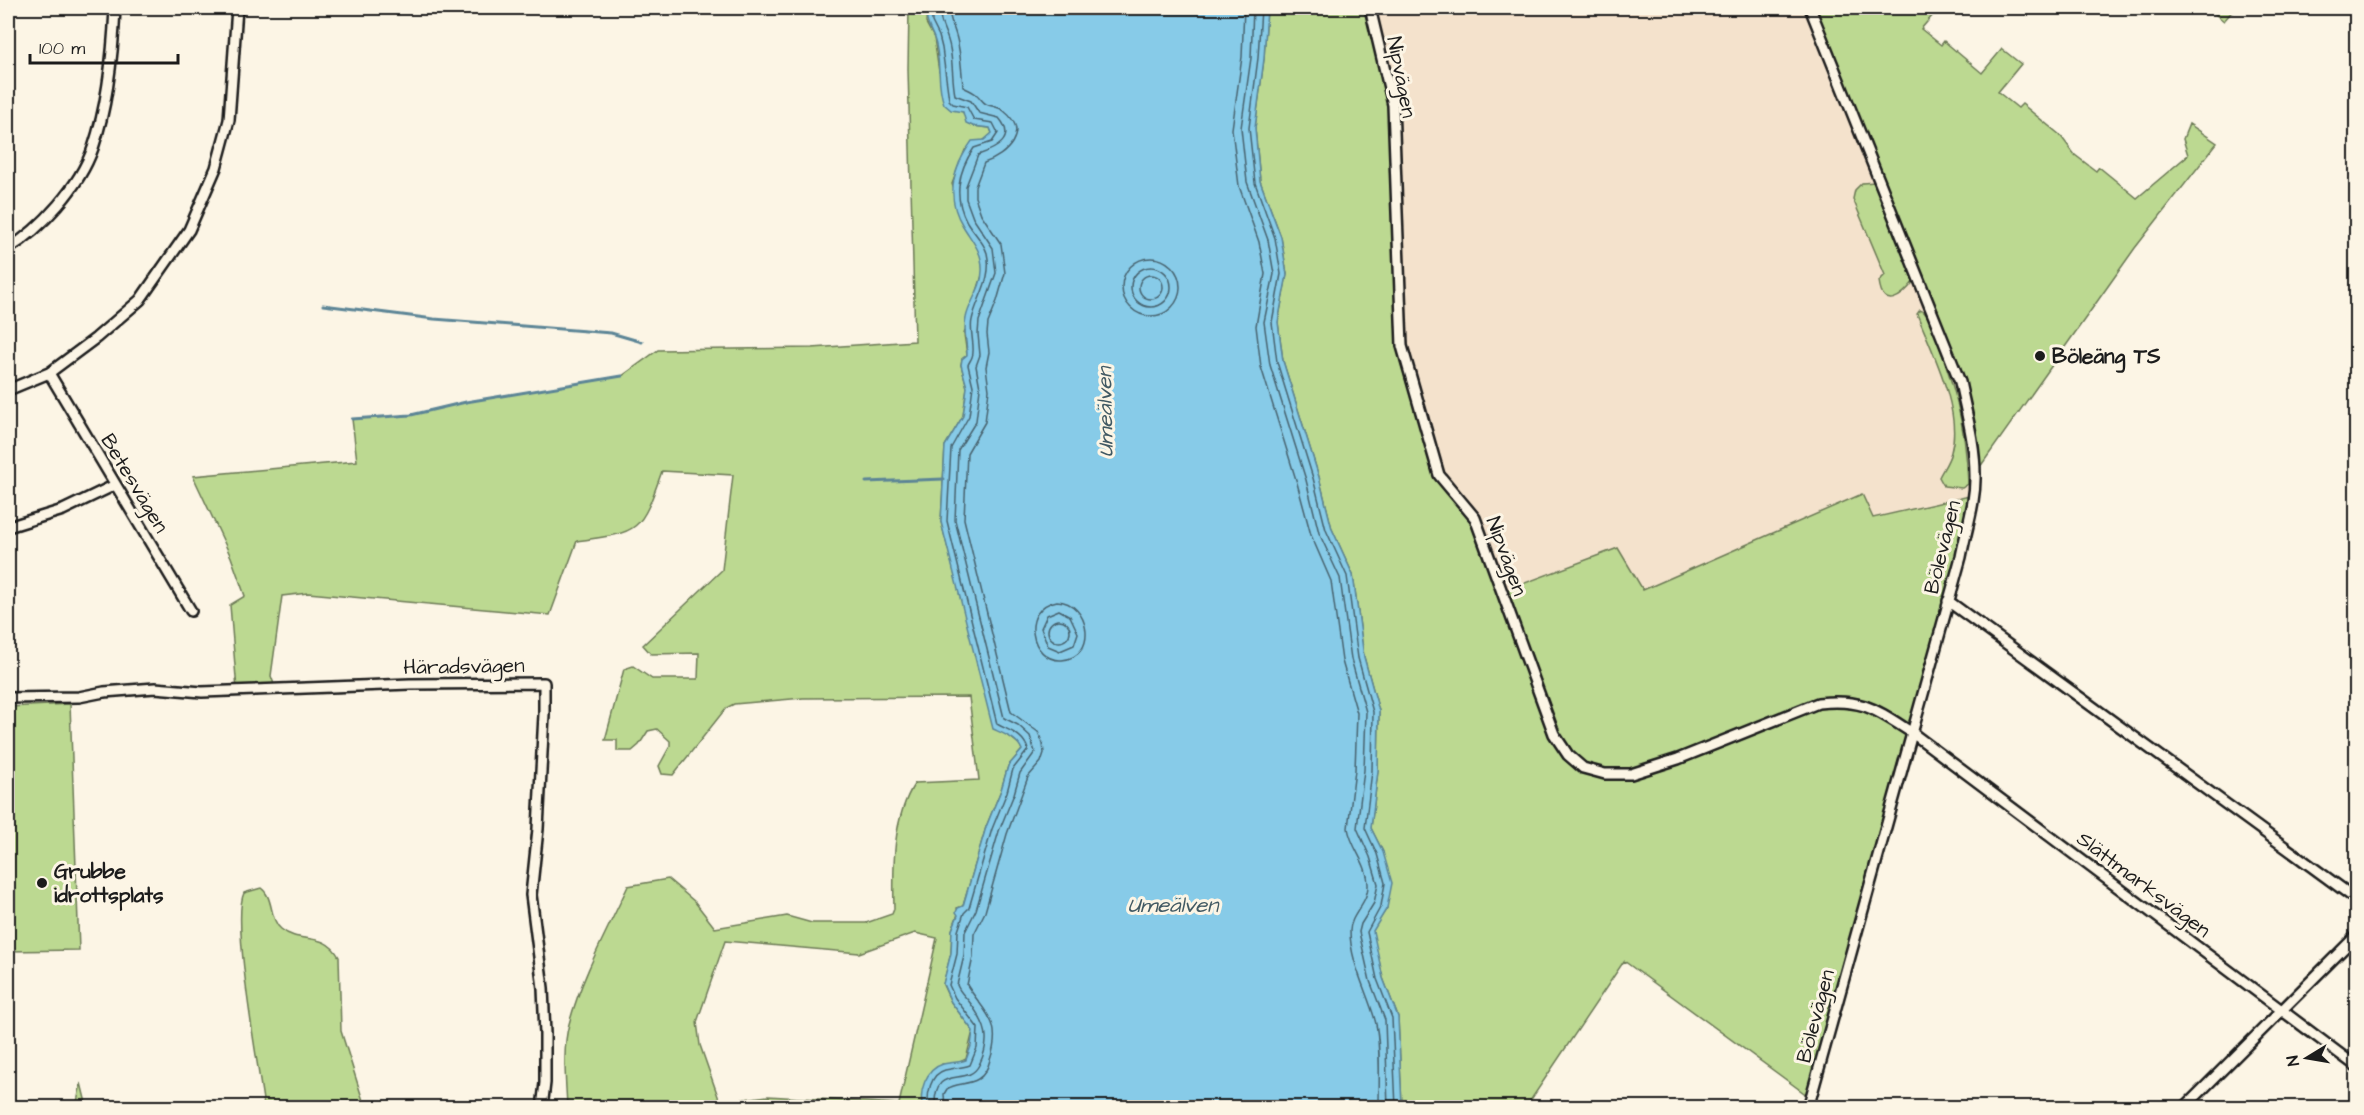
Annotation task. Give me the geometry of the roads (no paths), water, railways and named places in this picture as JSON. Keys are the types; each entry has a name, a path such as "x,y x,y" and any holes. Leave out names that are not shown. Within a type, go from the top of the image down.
{"street":[{"path":"8,249 57,208 75,182 92,150 104,102 114,36 115,8"},
{"path":"8,390 49,373 96,338 140,300 189,230 216,168 229,120 237,8"},
{"name":"Nipvägen","path":"1370,8 1393,105 1402,346 1438,475 1475,518 1554,734 1568,755 1583,768 1605,774 1631,774 1678,759 1818,703 1842,700 1878,711 1911,732"},
{"name":"Bölevägen","path":"1808,1107 1963,547 1974,495 1975,474 1972,439 1960,382 1810,8"},
{"name":"Betesvägen","path":"49,373 191,611"},
{"path":"8,527 63,510 115,485"},
{"path":"1948,601 2356,899"},
{"name":"Häradsvägen","path":"8,698 79,697 104,692 168,687 202,692 352,686 544,683 543,735 531,895 543,988 545,1034 542,1107"},
{"name":"Slättmarksvägen","path":"1911,732 2356,1066"},
{"path":"2184,1107 2356,936"}],"water":[{"name":"Umeälven","path":"927,8 1267,8 1264,59 1255,128 1260,181 1281,237 1287,275 1278,322 1283,361 1319,477 1332,529 1353,575 1364,657 1379,711 1378,771 1371,828 1383,852 1392,883 1387,908 1373,931 1383,978 1398,1017 1402,1107 923,1107 923,1088 928,1076 943,1064 966,1060 971,1046 973,1031 951,1002 943,984 951,953 952,930 958,915 956,912 963,906 986,827 1008,766 1022,750 1014,739 993,729 941,522 945,446 963,416 967,387 961,365 962,359 967,355 965,323 980,283 982,271 979,252 957,215 953,193 954,182 960,161 972,141 984,140 992,133 990,128 966,123 963,112 951,110 944,104 936,46 927,20"}],"waterway":[{"path":"323,305 434,319 611,333 642,342"},
{"path":"352,419 411,415 466,402 622,376"},
{"path":"866,482 944,479"}],"place":[{"name":"Böleäng TS","path":"2040,356"},
{"name":"Grubbe idrottsplats","path":"42,883"}]}
